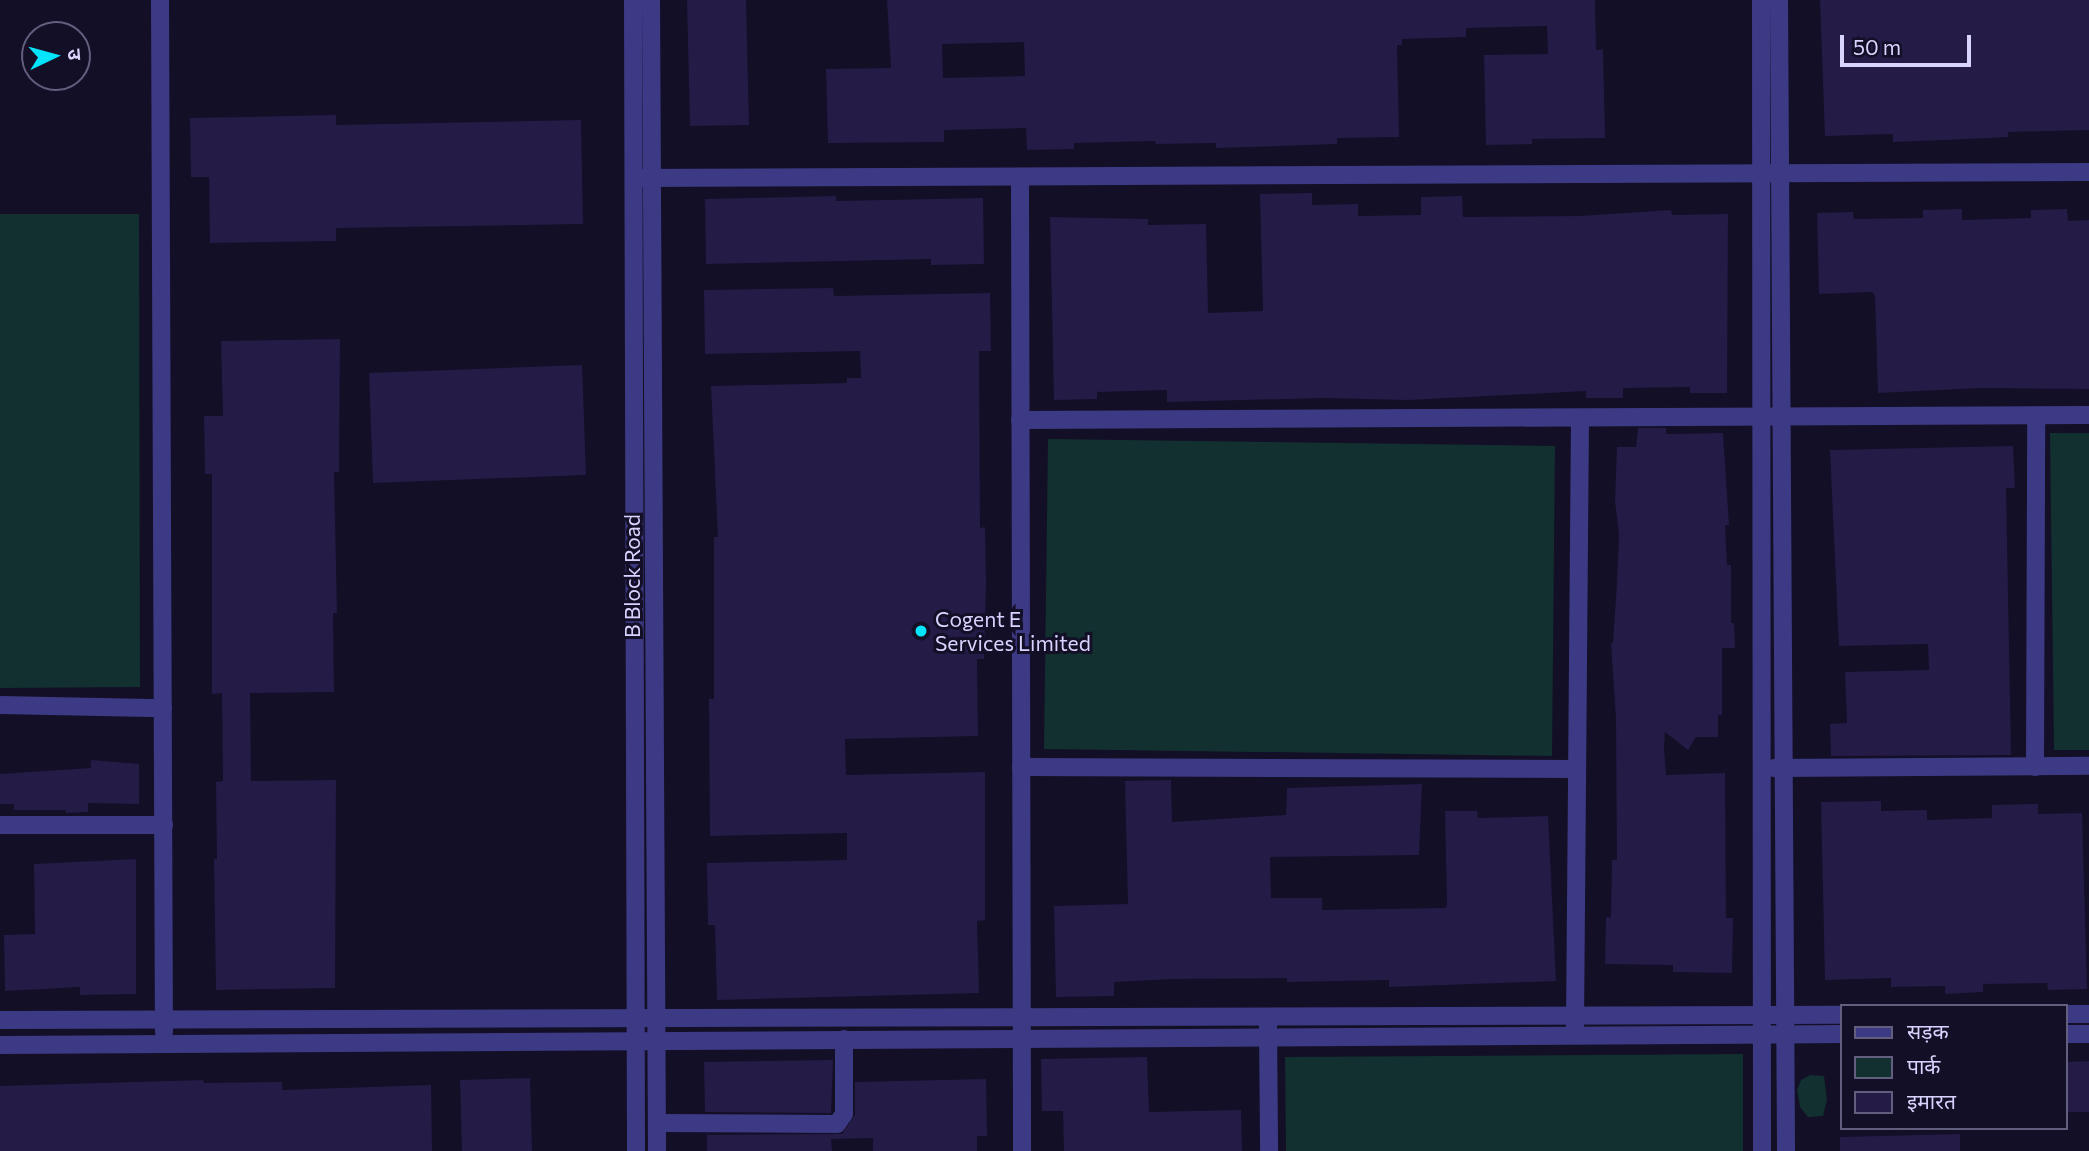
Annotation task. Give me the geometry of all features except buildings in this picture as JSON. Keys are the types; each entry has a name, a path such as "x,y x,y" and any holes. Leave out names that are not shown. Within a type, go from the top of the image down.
{"street":[{"path":"160,0 164,1042"},
{"name":"B Block Road","path":"633,0 636,1151"},
{"name":"B Block Road","path":"651,0 657,1151"},
{"path":"1760,0 1762,1151"},
{"path":"1779,0 1786,1151"},
{"path":"634,178 2089,172"},
{"path":"1020,177 1022,1151"},
{"path":"1020,420 2089,415"},
{"path":"2035,767 2036,416"},
{"path":"1575,1035 1580,418"},
{"path":"0,705 163,708"},
{"path":"1762,768 2089,766"},
{"path":"1021,767 1577,769"},
{"path":"0,825 164,825"},
{"path":"2068,1014 2089,1014"},
{"path":"0,1020 1840,1015"},
{"path":"1268,1017 1269,1151"},
{"path":"0,1045 636,1039 1840,1034"},
{"path":"2068,1034 2089,1034"},
{"path":"657,1124 837,1124 844,1114 844,1040"}],"green space":[{"path":"0,214 139,214 140,687 0,688"},
{"path":"2050,433 2089,433 2089,750 2054,750"},
{"path":"1048,439 1555,446 1552,756 1044,749"},
{"path":"1743,1054 1743,1151 1286,1151 1285,1057"},
{"path":"1810,1075 1824,1076 1827,1100 1823,1116 1808,1117 1800,1107 1797,1090 1801,1080"}],"place":[{"name":"Cogent E Services Limited","path":"921,631"}]}
